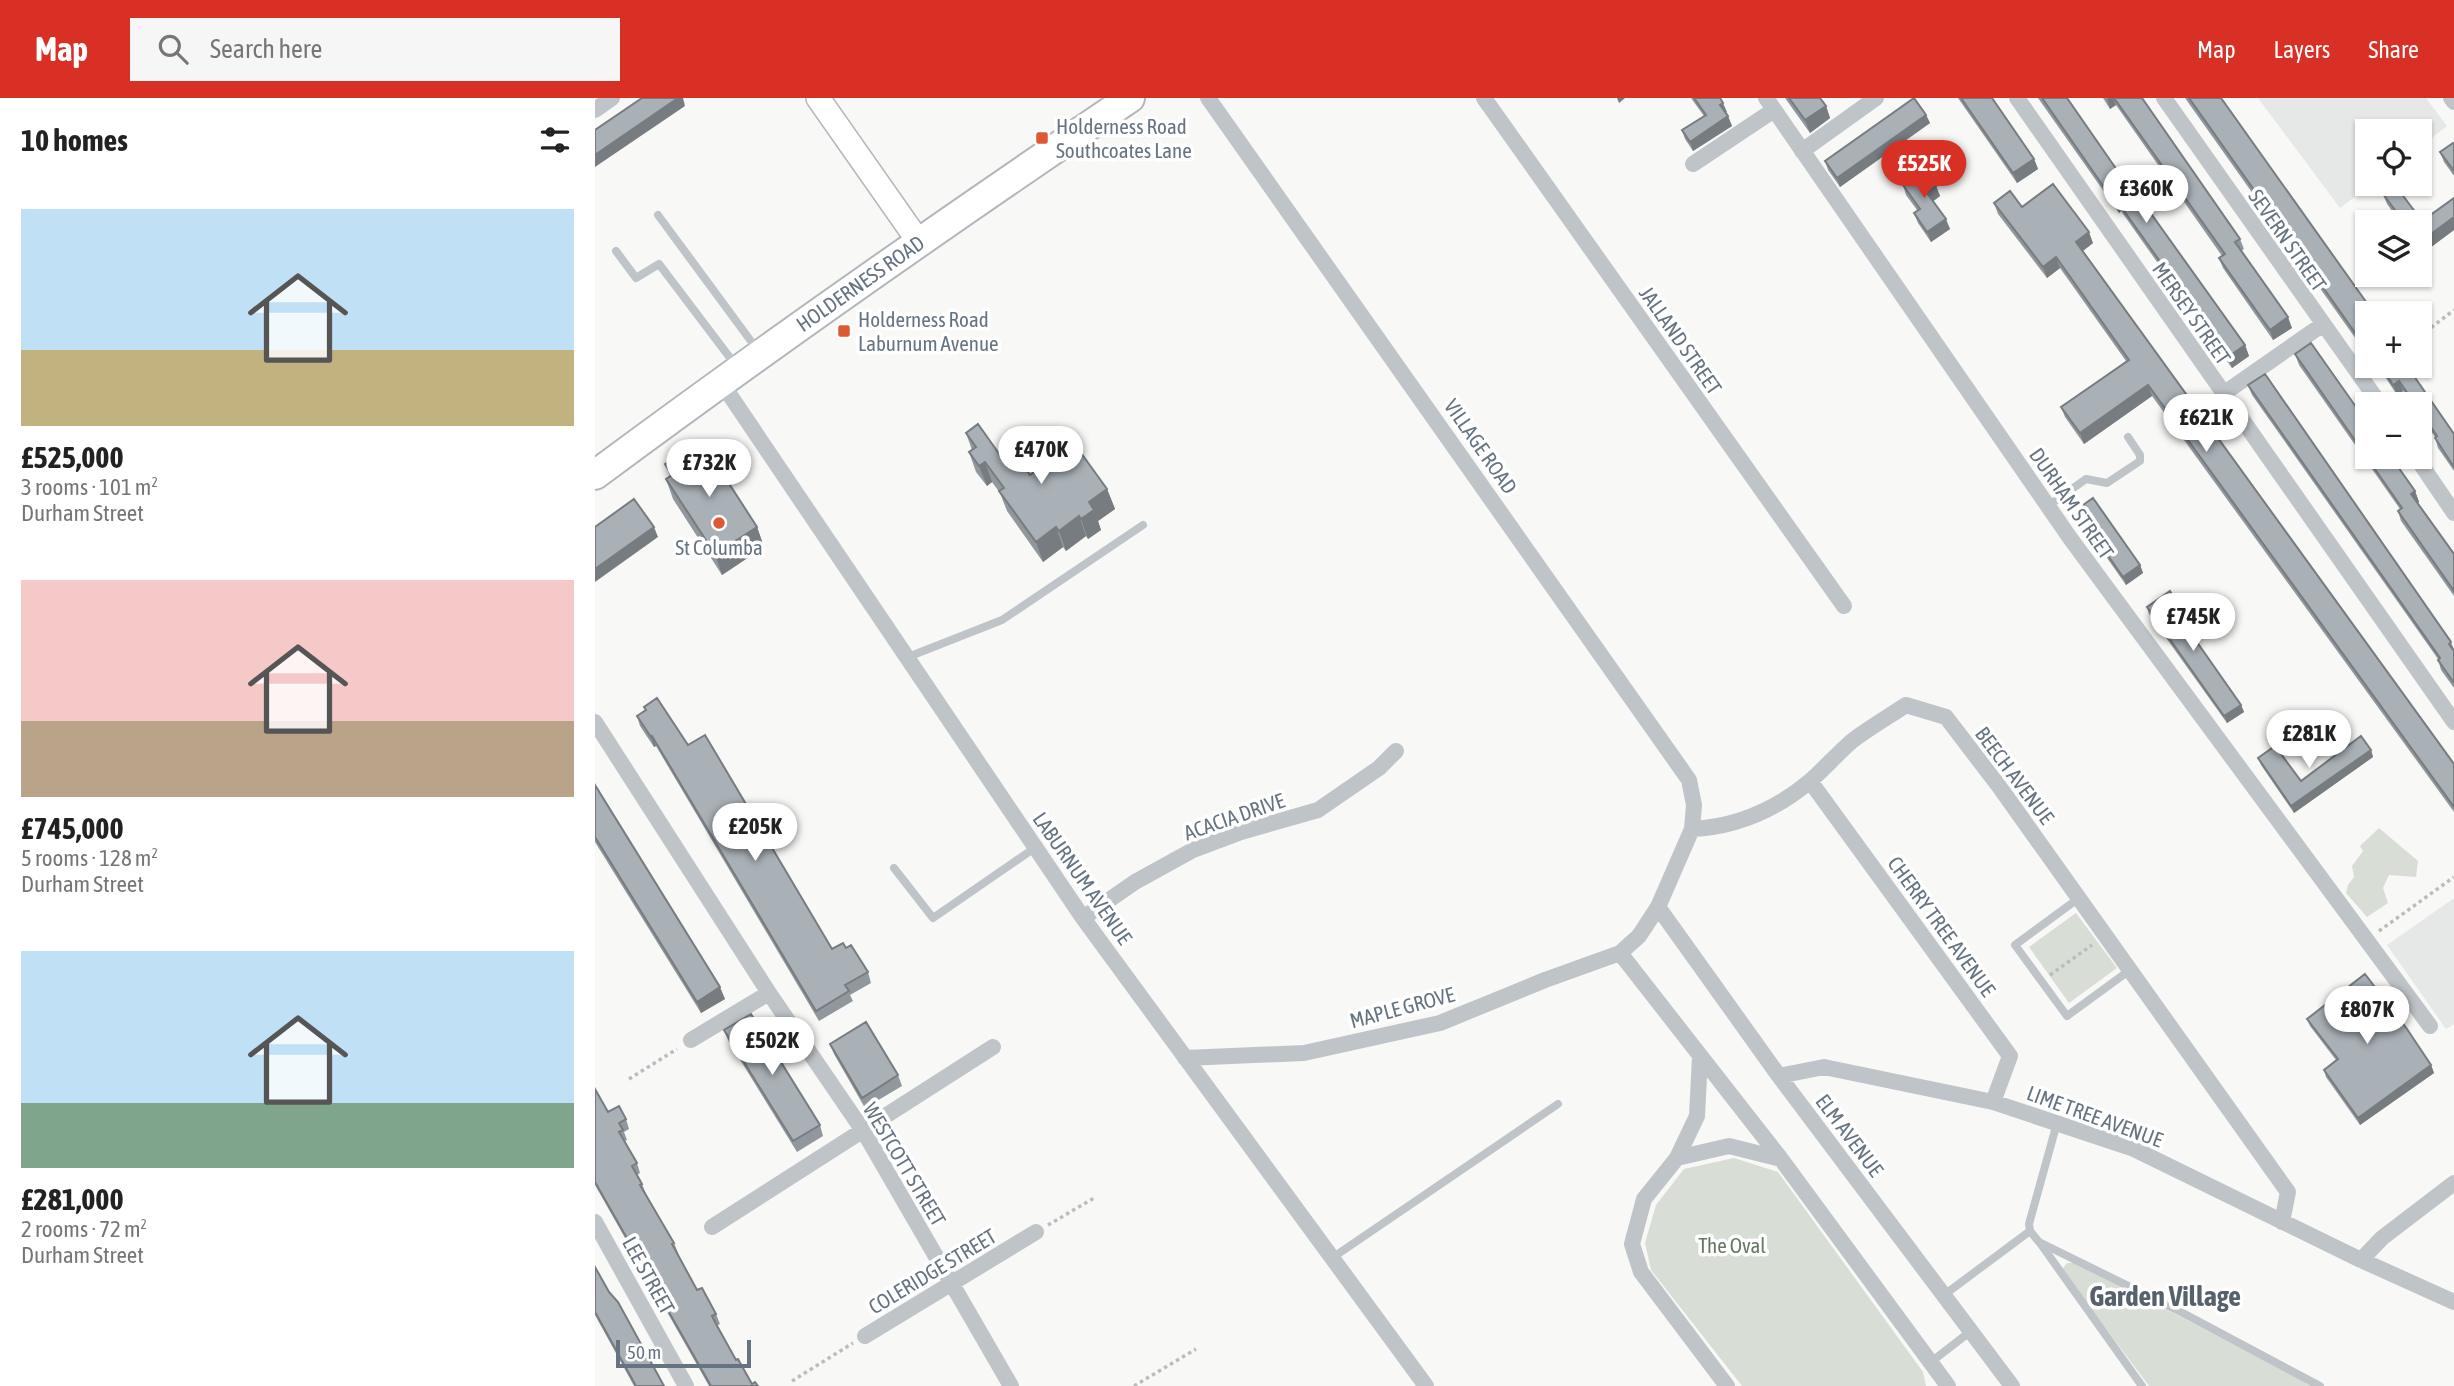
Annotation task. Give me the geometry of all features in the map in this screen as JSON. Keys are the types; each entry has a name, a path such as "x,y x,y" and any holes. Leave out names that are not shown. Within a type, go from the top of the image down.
{"highway":[{"name":"HOLDERNESS ROAD","path":"595,475 740,368 1130,98"}],"street":[{"path":"595,110 611,98"},
{"path":"818,98 919,242"},
{"name":"VILLAGE ROAD","path":"1208,98 1689,779 1694,805 1692,829"},
{"name":"JALLAND STREET","path":"1484,98 1844,606"},
{"path":"1802,151 1876,98"},
{"name":"MERSEY STREET","path":"2017,98 2454,722"},
{"name":"SEVERN STREET","path":"2164,98 2371,392"},
{"path":"1693,164 1770,104"},
{"name":"DURHAM STREET","path":"1770,104 2048,506 2430,1026"},
{"path":"2223,394 2322,325"},
{"name":"LABURNUM AVENUE","path":"740,368 908,657 1083,918 1426,1386"},
{"path":"2424,469 2454,513"},
{"name":"BEECH AVENUE","path":"1692,829 1738,823 1783,802 1810,781 1852,741 1906,705 1946,717 2001,789 2288,1192 2282,1222"},
{"name":"WESTCOTT STREET","path":"595,722 769,993 864,1132 1011,1386"},
{"name":"ACACIA DRIVE","path":"1083,918 1135,882 1193,850 1241,832 1318,810 1380,768 1396,751"},
{"name":"CHERRY TREE AVENUE","path":"1810,781 2010,1056 1993,1102"},
{"path":"1692,829 1658,907 1639,936 1620,953 1781,1159 1945,1384"},
{"name":"ELM AVENUE","path":"1658,907 1779,1076 2012,1386"},
{"name":"MAPLE GROVE","path":"1185,1058 1304,1053 1440,1023 1620,953"},
{"path":"691,1040 769,993"},
{"path":"712,1227 993,1047"},
{"path":"1700,1057 1697,1116 1677,1158 1644,1199 1632,1244 1641,1272 1727,1386"},
{"name":"LIME TREE AVENUE","path":"1779,1076 1824,1067 1993,1102 2057,1123 2134,1149 2361,1260 2454,1302"},
{"path":"1677,1158 1729,1146 1781,1159"},
{"path":"2361,1260 2382,1238 2454,1183"},
{"name":"LEE STREET","path":"595,1222 686,1386"},
{"name":"COLERIDGE STREET","path":"865,1336 1036,1232"}],"lane":[{"path":"658,215 740,368"},
{"path":"616,251 636,278 659,264 740,368"},
{"path":"2048,506 2086,479 2107,483 2140,461 2140,455 2128,437"},
{"path":"908,657 1002,621 1143,525"},
{"path":"894,868 933,918 1036,847"},
{"path":"2079,898 2015,945 2067,1016 2130,970"},
{"path":"1332,1258 1558,1104"},
{"path":"2057,1123 2029,1224 2030,1231 2142,1386"},
{"path":"1944,1295 2030,1231"},
{"path":"2039,1242 2179,1311 2320,1386"},
{"path":"1931,1362 1971,1331"}],"path":[{"path":"2432,327 2454,310"},
{"path":"2366,940 2454,877"},
{"path":"2041,981 2105,935"},
{"path":"629,1079 691,1040"},
{"path":"1036,1232 1094,1198"},
{"name":"COLERIDGE STREET","path":"792,1381 865,1336"},
{"path":"1134,1386 1196,1349"}],"shaded area":[{"path":"2258,98 2426,98 2447,126 2432,138 2432,119 2355,119 2356,196 2340,208"},
{"path":"2454,898 2454,1024 2446,1029 2387,945"}],"green space":[{"path":"2379,828 2418,861 2416,877 2389,875 2383,888 2388,903 2367,917 2346,893 2354,877 2352,866 2363,851 2360,846"},
{"path":"2076,913 2117,968 2069,1003 2029,947"},
{"name":"The Oval","path":"1734,1158 1778,1172 1923,1372 1926,1386 1742,1386 1651,1270 1645,1243 1656,1205 1684,1169"},
{"path":"2067,1263 2077,1263 2314,1386 2149,1386 2068,1278 2063,1268"}],"building":[{"path":"642,98 678,98 595,155 595,130"},
{"path":"1694,98 1720,98 1723,103 1720,105 1728,116 1690,142 1682,130 1706,115"},
{"path":"1789,98 1820,98 1826,106 1805,120"},
{"path":"1914,98 1926,115 1837,178 1825,161"},
{"path":"1961,98 1992,98 2034,159 2013,173"},
{"path":"2042,98 2067,98 2135,196 2137,194 2245,345 2228,357"},
{"path":"2114,98 2142,98 2240,239 2235,242 2288,317 2270,330 2219,258 2225,254"},
{"path":"2189,98 2221,98 2365,301 2355,301 2355,333"},
{"path":"2454,144 2454,171 2440,152"},
{"path":"1924,169 1936,186 1927,193 1946,219 1927,232 1914,213 1920,209 1903,185"},
{"path":"2053,184 2089,232 2076,242 2454,764 2454,807 2148,385 2080,433 2061,407 2129,360 2056,257 2043,267 1994,203 2010,191 2022,207"},
{"path":"2384,196 2403,196 2414,210 2395,210"},
{"path":"2454,198 2454,217 2432,233 2432,214"},
{"path":"2311,343 2355,406 2355,440 2295,354"},
{"path":"2265,374 2451,642 2449,644 2454,651 2454,683 2438,660 2440,658 2248,385"},
{"path":"2389,378 2415,378 2425,392 2407,392 2399,381 2393,385"},
{"path":"2432,402 2454,434 2454,467 2435,438 2437,436 2432,429"},
{"path":"978,424 1000,455 1010,447 1030,475 1056,456 1058,458 1076,446 1107,489 1089,502 1094,510 1081,519 1079,516 1059,531 1056,527 1036,542 999,491 1004,488 985,462 979,466 969,452 976,447 966,433"},
{"name":"St Columba","path":"698,443 706,457 710,454 757,527 715,554 666,479 672,475 665,464"},
{"path":"2375,469 2399,469 2415,491 2411,494 2454,554 2454,591 2398,511 2402,508"},
{"path":"2093,498 2140,565 2123,577 2076,510"},
{"path":"634,499 654,527 595,569 595,527"},
{"path":"2170,591 2183,611 2178,615 2241,705 2224,716 2147,607"},
{"path":"657,698 688,745 705,735 832,949 843,943 846,948 851,945 868,972 845,985 849,991 816,1011 652,736 637,716"},
{"path":"2361,736 2371,750 2291,806 2258,758 2275,746 2301,781"},
{"path":"595,785 720,987 697,1002 595,837"},
{"path":"2365,974 2431,1065 2358,1118 2324,1070 2338,1059 2307,1019"},
{"path":"751,1014 820,1125 793,1141 724,1030"},
{"path":"866,1022 898,1075 862,1098 830,1044"},
{"path":"595,1089 608,1112 619,1106 626,1119 619,1123 623,1130 619,1132 637,1163 632,1166 642,1184 640,1185 674,1243 672,1244 697,1290 702,1288 716,1314 712,1316 736,1360 738,1359 752,1384 755,1382 758,1386 711,1386 595,1182"},
{"path":"595,1267 618,1302 664,1386 636,1386 595,1312"}],"place":[{"name":"Holderness Road Southcoates Lane","path":"1042,138"},
{"name":"Holderness Road Laburnum Avenue","path":"844,331"},
{"name":"St Columba","path":"719,523"}],"district":[{"name":"Garden Village","path":"2165,1296"}]}
